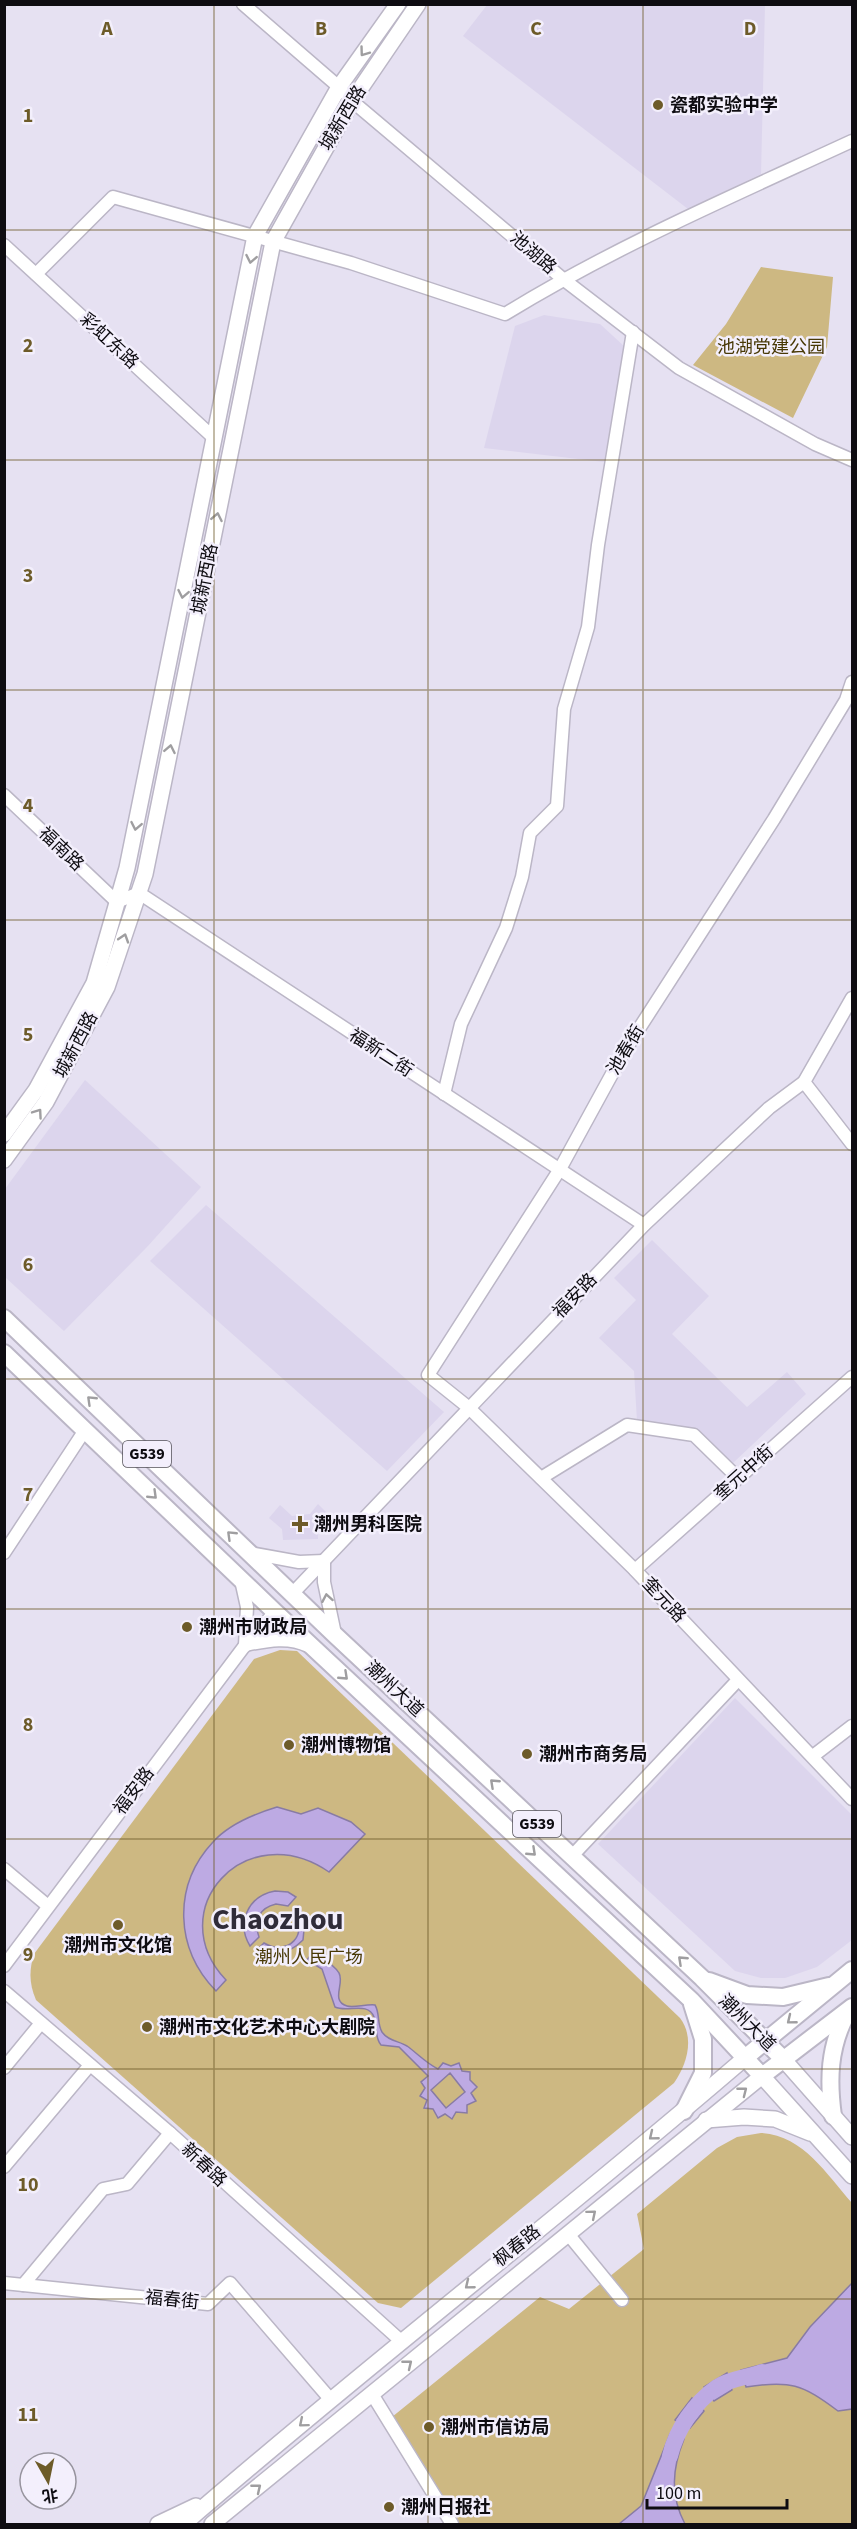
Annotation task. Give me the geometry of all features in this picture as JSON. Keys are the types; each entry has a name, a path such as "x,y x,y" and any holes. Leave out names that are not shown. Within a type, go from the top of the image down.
{"highway":[{"name":"潮州大道","path":"4,1318 292,1594 702,1978 766,2040 783,2060"},
{"name":"潮州大道","path":"4,1353 240,1579 271,1616 314,1649 691,2000 762,2076"},
{"name":"枫春路","path":"746,2057 852,1970"},
{"path":"702,1978 747,1995 783,1997 833,1985"},
{"path":"684,2111 703,2073 703,2039 691,2000"},
{"path":"833,2116 829,2089 831,2056 837,2033 851,2008"},
{"name":"枫春路","path":"762,2076 851,2008"}],"main road":[{"name":"城新西路","path":"4,1134 36,1090 94,983 127,868 255,236 339,87 398,4"},
{"name":"城新西路","path":"4,1160 46,1102 107,987 145,874 273,242 352,101 418,4"},
{"name":"枫春路","path":"184,2524 401,2342 684,2111 746,2057"},
{"path":"783,2060 852,2137"},
{"name":"枫春路","path":"212,2524 705,2120 762,2076"},
{"path":"762,2076 852,2176"},
{"path":"705,2120 744,2117 775,2119 815,2135"},
{"path":"158,2524 215,2497"}],"street":[{"name":"池湖路","path":"243,4 339,87 352,101 563,279 679,368 815,444 852,460"},
{"path":"36,274 112,197 351,263 506,314 563,279 684,218 852,141"},
{"name":"彩虹东路","path":"4,245 214,438"},
{"path":"444,1094 460,1024 506,928 519,887 530,833 557,806 564,709 588,627 598,545 633,332"},
{"name":"池春街","path":"468,1407 428,1375 560,1169 624,1052 774,819 846,700 852,682"},
{"name":"福南路","path":"4,795 117,902"},
{"path":"117,902 139,893"},
{"name":"福新二街","path":"139,893 645,1225"},
{"name":"福安路","path":"292,1594 468,1407 645,1225 769,1108 804,1082 852,998"},
{"path":"804,1082 852,1144"},
{"name":"奎元中街","path":"635,1570 852,1377"},
{"name":"奎元路","path":"468,1407 635,1570 852,1799"},
{"path":"541,1478 627,1425 694,1435 738,1478"},
{"path":"4,1553 85,1430"},
{"path":"250,1553 299,1562 324,1561 324,1582 336,1635"},
{"path":"240,1579 247,1607 245,1645 283,1640 295,1641 314,1649"},
{"name":"福安路","path":"4,1966 245,1645 271,1616"},
{"path":"572,1856 738,1680"},
{"path":"813,1756 852,1726"},
{"path":"4,1869 48,1906"},
{"name":"新春路","path":"4,1991 170,2133 401,2342"},
{"path":"4,2068 41,2023"},
{"path":"4,2167 90,2065"},
{"path":"23,2285 104,2189 127,2184 170,2133"},
{"path":"568,2234 622,2300"},
{"name":"福春街","path":"4,2283 208,2304 230,2283 331,2400"},
{"path":"372,2394 452,2524"}],"shaded area":[{"name":"瓷都实验中学","path":"487,5 765,5 761,174 688,209 463,36"},
{"path":"544,315 600,324 625,347 604,462 484,448 515,326"},
{"path":"85,1080 201,1187 147,1247 64,1331 5,1277 5,1189"},
{"path":"206,1205 444,1412 387,1471 150,1261"},
{"path":"652,1240 709,1296 672,1334 747,1407 787,1372 806,1394 733,1463 699,1431 637,1421 634,1371 599,1338 636,1300 614,1278"},
{"name":"潮州男科医院","path":"318,1504 331,1517 318,1529 318,1539 283,1540 282,1529 269,1518 280,1505 292,1516 310,1514"},
{"path":"735,1698 852,1815 852,1940 817,1967 785,1978 761,1978 735,1971 598,1844"},
{"path":"277,1807 301,1814 318,1808 351,1822 365,1834 329,1872 298,1857 269,1855 243,1863 222,1878 208,1900 203,1926 208,1953 226,1980 216,1991 202,1974 192,1956 186,1937 185,1897 190,1878 200,1859 219,1836 242,1820"},
{"path":"275,1891 288,1892 296,1897 288,1906 276,1904 262,1912 257,1921 259,1937 250,1946 244,1928 247,1912 258,1898"},
{"path":"298,1906 305,1919 303,1940 288,1951 277,1953 260,1947 264,1943 273,1947 281,1947 294,1941 299,1928 293,1911"},
{"path":"313,1952 337,1970 340,1977 339,2000 342,2004 347,2006 375,2005 380,2029 387,2037 407,2046 438,2069 443,2063 451,2066 459,2063 462,2071 470,2072 470,2080 477,2087 471,2093 476,2101 467,2105 467,2113 456,2112 452,2119 445,2114 438,2118 433,2109 424,2108 427,2100 420,2096 425,2088 421,2082 428,2076 399,2047 381,2045 371,2012 362,2008 335,2007 322,1969 307,1960","holes":["450,2073 465,2092 446,2108 431,2090"]},
{"path":"852,2283 852,2409 838,2411 815,2395 795,2386 774,2384 746,2387 741,2370 787,2358 810,2327"},
{"path":"727,2373 732,2390 714,2401 704,2387"},
{"path":"692,2398 704,2411 690,2428 675,2420"},
{"path":"670,2434 684,2439 677,2461 674,2482 677,2503 685,2524 619,2524 641,2506"}],"green space":[{"name":"池湖党建公园","path":"761,267 833,277 827,347 793,418 693,365 726,324"},
{"name":"潮州人民广场","path":"280,1650 297,1651 680,2018 687,2034 686,2059 674,2083 401,2308 378,2303 36,2000 31,1983 34,1954 254,1659"},
{"path":"761,2133 790,2141 802,2149 813,2158 852,2203 852,2524 458,2524 392,2417 540,2297 569,2309 644,2249 637,2214 717,2148 737,2137"}],"waterway":[{"path":"670,2456 677,2436 701,2400 727,2382 762,2372"}],"place":[{"name":"瓷都实验中学","path":"658,105"},
{"name":"潮州男科医院","path":"300,1524"},
{"name":"潮州市财政局","path":"187,1627"},
{"name":"潮州博物馆","path":"289,1745"},
{"name":"潮州市商务局","path":"527,1754"},
{"name":"潮州市文化馆","path":"118,1925"},
{"name":"潮州市文化艺术中心大剧院","path":"147,2027"},
{"name":"潮州市信访局","path":"429,2427"},
{"name":"潮州日报社","path":"389,2507"}],"district":[{"name":"Chaozhou","path":"278,1919"}]}
